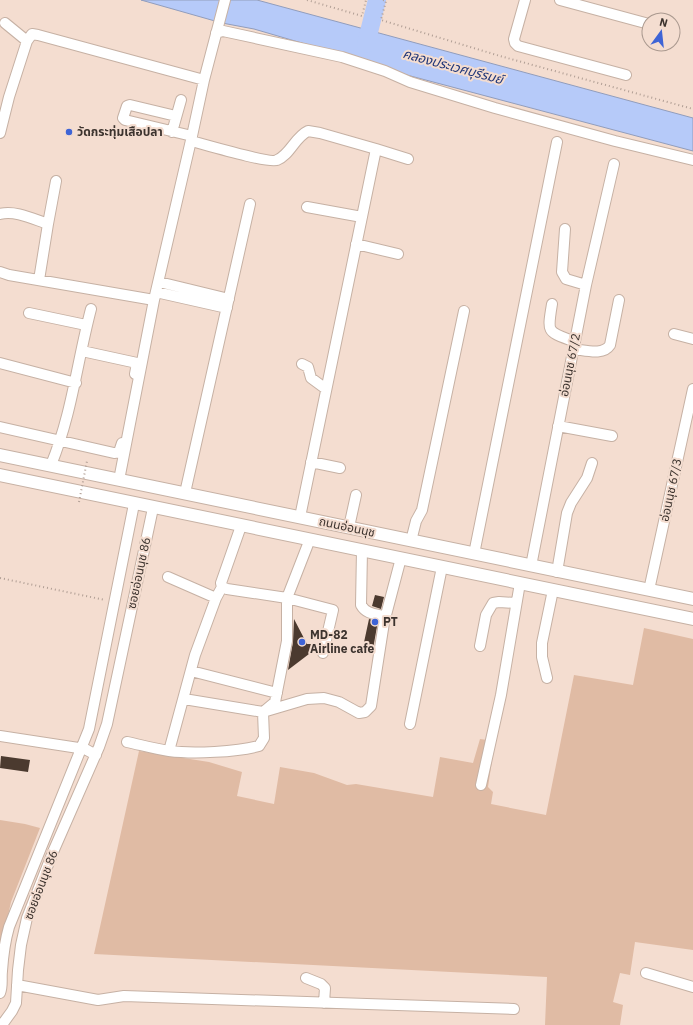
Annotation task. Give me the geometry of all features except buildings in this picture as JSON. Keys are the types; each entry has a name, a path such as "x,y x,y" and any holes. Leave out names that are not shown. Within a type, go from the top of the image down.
{"main road":[{"name":"ถนนอ่อนนุช","path":"0,455 349,527 557,572 693,599"},
{"name":"ถนนอ่อนนุช","path":"0,475 693,619"},
{"path":"134,504 138,483"},
{"path":"153,508 156,487"}],"street":[{"path":"119,480 156,291 192,139 204,80 224,0"},
{"path":"525,0 514,39 514,43 518,46 626,75"},
{"path":"560,0 641,22"},
{"path":"5,23 26,41"},
{"path":"216,31 223,31 342,57 385,71 410,82 495,108 693,160"},
{"path":"0,129 5,96 26,41 32,34 204,80"},
{"path":"172,132 181,100"},
{"path":"176,116 130,105 127,106 124,118 125,120 172,132 257,158 275,161 283,156 299,137 308,131 334,137 408,159"},
{"path":"474,554 557,142"},
{"path":"300,517 376,149"},
{"name":"อ่อนนุช 67/2","path":"531,566 586,285 614,164"},
{"path":"39,280 56,181"},
{"path":"185,493 250,204"},
{"path":"307,207 362,217"},
{"path":"0,214 15,214 48,224"},
{"path":"564,229 562,272 566,279 586,285"},
{"path":"356,244 398,254"},
{"path":"0,272 39,280 156,291 228,303"},
{"path":"552,304 549,324 551,331 574,346 598,352 607,348 610,344 619,300"},
{"path":"51,466 61,441 76,383 86,325 91,309"},
{"path":"411,541 416,521 422,510 464,311"},
{"path":"29,313 86,325"},
{"path":"674,334 693,339"},
{"path":"0,427 114,454 119,452 121,449 137,363 82,351"},
{"path":"0,363 76,383"},
{"path":"302,364 308,367 311,378 326,389"},
{"name":"อ่อนนุช 67/3","path":"649,590 693,390"},
{"path":"558,426 612,436"},
{"path":"311,462 340,468"},
{"path":"557,572 567,513 571,503 587,478 592,463"},
{"path":"349,527 356,495"},
{"name":"ซอยอ่อนนุช 86","path":"0,993 2,989 5,941 9,927 94,714 134,504"},
{"name":"ซอยอ่อนนุช 86","path":"3,1021 12,1011 16,1003 21,945 27,918 53,852 96,755 107,724 153,508"},
{"path":"169,751 195,655 216,598 222,587 221,583 241,526"},
{"path":"127,742 169,751 198,752 249,749 259,746 264,738 264,712 275,702 277,693 287,641 288,598 310,539"},
{"path":"362,550 361,605 363,609 369,613 385,616"},
{"path":"184,699 264,712 308,698 324,698 339,702 359,713 365,712 371,706 385,616 401,558"},
{"path":"410,724 442,567"},
{"path":"168,577 216,598"},
{"path":"481,785 501,695 520,583"},
{"path":"222,587 227,590 288,598 333,610 323,653"},
{"path":"547,678 542,657 542,643 553,590"},
{"path":"480,646 486,615 493,603 516,603"},
{"path":"191,671 277,693"},
{"path":"0,736 81,749 96,755"},
{"path":"646,974 693,987"},
{"path":"306,978 321,984 325,988 324,1003"},
{"path":"17,985 98,1000 124,996 514,1009"}],"path":[{"path":"307,0 362,16 366,0"},
{"path":"383,0 386,1 381,20 500,56 693,109"},
{"path":"79,502 87,461"},
{"path":"0,578 108,601"}],"shaded area":[{"path":"644,628 693,639 693,950 635,942 630,975 620,973 613,1002 623,1005 620,1025 545,1025 547,977 94,954 139,751 209,762 242,772 237,796 274,804 280,767 314,773 347,785 356,784 433,797 440,757 473,763 480,739 495,741 488,787 493,792 491,804 546,815 574,675 633,685"},
{"path":"0,820 40,828 11,902 0,951"}],"water":[{"name":"คลองประเวศบุรีรมย์","path":"141,0 257,0 693,118 693,151 373,66 353,58 254,29 222,23"}],"waterway":[{"path":"366,44 377,0"}],"place":[{"name":"วัดกระทุ่มเสือปลา","path":"69,132"},
{"name":"PT","path":"375,622"},
{"name":"MD-82 Airline cafe","path":"302,642"}]}
